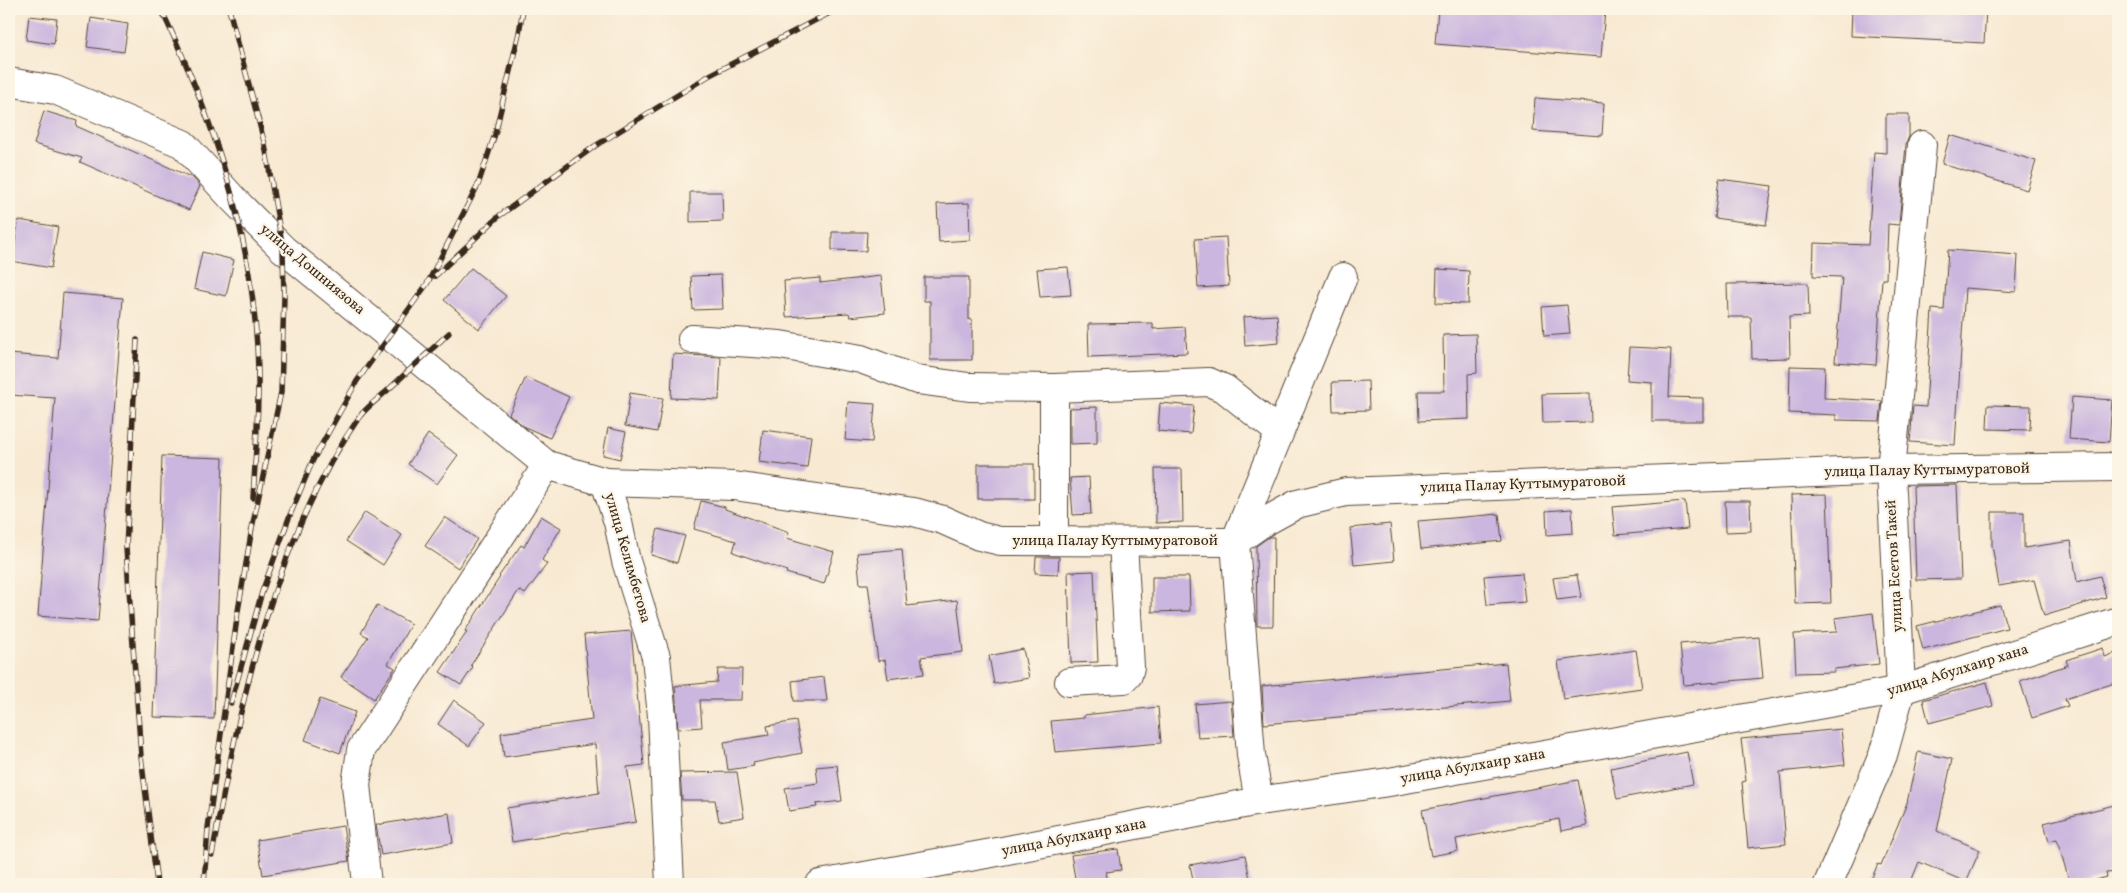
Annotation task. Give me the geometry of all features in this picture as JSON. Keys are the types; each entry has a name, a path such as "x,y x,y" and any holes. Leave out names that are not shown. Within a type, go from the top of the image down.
{"street":[{"name":"улица Дошниязова","path":"9,82 55,90 183,144 234,200 283,249 547,465 605,482"},
{"name":"улица Есетов Такей","path":"1828,884 1883,756 1901,690 1891,470 1922,145"},
{"path":"1259,802 1251,755 1235,542 1278,431 1343,277"},
{"path":"692,340 780,345 852,358 917,380 969,387 1054,388 1209,382 1225,389 1278,431"},
{"path":"1054,388 1054,542"},
{"path":"367,884 356,785 361,750 547,465"},
{"name":"улица Палау Куттымуратовой","path":"943,520 979,536 1000,540 1054,542 1235,542 1259,525 1297,504 1346,492 1891,470 2118,468"},
{"name":"улица Келимбетова","path":"670,884 662,716 656,657 626,561 618,522 605,482 734,486 914,512 943,520"},
{"path":"1069,682 1124,679 1128,675 1130,667 1123,542"},
{"name":"улица Абулхаир хана","path":"820,884 992,854 1259,802 1389,782 1901,690 2118,621"}],"building":[{"path":"1438,9 1605,10 1601,57 1435,44"},
{"path":"1852,9 1986,9 1984,43 1851,36"},
{"path":"29,16 57,19 54,44 26,40"},
{"path":"91,18 128,24 124,52 87,47"},
{"path":"1535,98 1604,103 1602,136 1533,131"},
{"path":"44,111 77,121 76,126 193,178 200,186 189,210 80,162 82,158 34,144"},
{"path":"1886,114 1909,114 1909,136 1906,144 1899,225 1888,224 1886,279 1882,279 1876,365 1835,362 1842,277 1813,276 1814,243 1868,245 1874,152 1886,153"},
{"path":"1950,135 2036,161 2027,190 1942,164"},
{"path":"1719,179 1772,186 1766,225 1714,218"},
{"path":"690,192 722,192 723,221 690,222"},
{"path":"969,203 970,240 939,242 937,204"},
{"path":"19,220 58,227 51,268 11,261"},
{"path":"832,232 867,232 866,251 832,250"},
{"path":"1226,237 1229,286 1198,288 1195,239"},
{"path":"1948,250 2018,255 2016,292 1965,288 1955,445 1910,442 1913,406 1926,407 1932,309 1944,310"},
{"path":"202,252 234,260 226,296 194,289"},
{"path":"1068,267 1071,295 1040,297 1037,269"},
{"path":"471,268 506,296 479,329 444,300"},
{"path":"1437,269 1469,271 1468,304 1436,303"},
{"path":"721,275 723,309 693,310 691,276"},
{"path":"881,276 885,313 850,317 849,313 786,317 784,281 820,278 820,283"},
{"path":"924,277 969,277 969,320 972,320 972,360 930,360 930,301 924,301"},
{"path":"1808,283 1809,316 1789,317 1790,358 1752,359 1751,317 1728,317 1727,284"},
{"path":"63,293 123,298 98,621 38,616 55,398 9,395 9,354 58,358"},
{"path":"1567,305 1570,334 1544,336 1542,307"},
{"path":"1277,315 1279,343 1245,346 1243,317"},
{"path":"1153,323 1153,329 1185,327 1187,353 1089,357 1088,324"},
{"path":"1476,334 1477,373 1468,374 1469,419 1419,421 1418,391 1444,391 1443,335"},
{"path":"1629,347 1671,349 1669,397 1703,398 1703,421 1652,421 1652,382 1627,380"},
{"path":"673,354 721,357 719,400 671,398"},
{"path":"1790,366 1825,367 1824,398 1882,401 1880,421 1836,420 1836,415 1789,413"},
{"path":"526,377 569,397 550,438 525,427 509,414"},
{"path":"1368,381 1369,410 1333,411 1332,382"},
{"path":"630,393 663,398 657,432 625,426"},
{"path":"1590,393 1591,422 1543,423 1542,394"},
{"path":"2072,397 2112,400 2109,442 2069,439"},
{"path":"848,402 875,404 872,442 845,440"},
{"path":"1160,403 1194,406 1191,434 1158,431"},
{"path":"1988,405 2031,406 2030,430 1987,429"},
{"path":"1097,407 1097,443 1070,444 1070,408"},
{"path":"608,428 626,432 620,459 603,455"},
{"path":"763,430 811,436 807,468 759,462"},
{"path":"428,434 458,455 437,484 408,464"},
{"path":"162,456 223,458 214,719 153,717"},
{"path":"978,464 1034,464 1034,499 978,499"},
{"path":"1155,469 1182,469 1183,522 1156,523"},
{"path":"1089,477 1091,514 1073,515 1070,478"},
{"path":"1957,485 1961,579 1916,580 1913,486"},
{"path":"1827,494 1831,603 1795,604 1791,495"},
{"path":"701,501 725,507 725,509 789,532 787,538 834,552 824,584 786,573 787,571 733,552 736,541 694,529"},
{"path":"1685,501 1688,529 1615,535 1612,507"},
{"path":"1725,501 1750,501 1751,531 1726,532"},
{"path":"1572,509 1573,533 1547,535 1546,511"},
{"path":"365,512 402,535 383,565 346,541"},
{"path":"1992,512 2024,512 2024,548 2071,541 2077,582 2100,576 2106,597 2044,616 2034,580 1999,586 1992,545"},
{"path":"1499,514 1502,541 1421,549 1418,521"},
{"path":"541,516 561,528 542,560 547,564 525,594 519,590 471,665 473,667 461,685 440,672 467,632 465,631 499,576 521,545 524,547"},
{"path":"445,517 477,539 458,568 425,546"},
{"path":"1390,524 1394,561 1354,565 1350,528"},
{"path":"658,529 685,536 677,563 651,555"},
{"path":"1269,537 1274,537 1273,626 1257,626 1256,546"},
{"path":"902,549 907,606 957,600 963,652 921,657 924,674 888,679 885,660 878,661 868,584 860,584 857,553"},
{"path":"1036,557 1059,557 1058,574 1035,573"},
{"path":"1094,571 1098,662 1071,663 1068,572"},
{"path":"1522,573 1525,602 1487,605 1484,576"},
{"path":"1577,575 1581,597 1557,600 1553,578"},
{"path":"1152,577 1189,577 1190,611 1152,612"},
{"path":"377,605 411,624 388,664 395,668 374,699 341,677 368,637 361,633"},
{"path":"2000,605 2007,628 1923,650 1917,626"},
{"path":"1873,613 1879,664 1834,669 1834,672 1796,673 1794,634 1837,632 1835,618"},
{"path":"631,631 644,765 627,767 636,822 512,842 507,808 599,793 595,744 504,757 501,733 592,720 584,635"},
{"path":"1759,637 1763,678 1684,685 1680,644"},
{"path":"2103,648 2105,657 2118,652 2118,682 2065,699 2068,706 2032,718 2020,681 2068,665 2066,660"},
{"path":"1023,649 1029,678 994,684 989,656"},
{"path":"1636,650 1642,688 1563,699 1558,661"},
{"path":"1506,663 1510,701 1264,724 1262,686"},
{"path":"718,669 742,669 741,700 700,700 702,727 678,729 675,686 717,682"},
{"path":"824,677 827,701 794,701 792,681"},
{"path":"1987,682 1993,706 1929,723 1923,700"},
{"path":"320,699 355,712 340,753 305,740"},
{"path":"454,700 486,722 469,746 438,724"},
{"path":"1231,701 1234,736 1198,738 1195,704"},
{"path":"1158,707 1161,743 1055,752 1051,721 1084,718 1084,715"},
{"path":"796,721 802,753 753,763 754,766 728,770 724,742 769,735 767,726"},
{"path":"1841,729 1845,765 1780,772 1786,844 1748,848 1742,782 1746,781 1741,739"},
{"path":"1687,752 1693,784 1617,799 1611,768"},
{"path":"1918,752 1952,759 1937,831 1980,850 1966,882 1919,862 1910,884 1869,884 1878,864 1881,865 1907,803"},
{"path":"837,765 842,801 816,804 817,807 789,811 785,788 818,783 816,767"},
{"path":"737,772 744,817 719,821 715,800 682,800 680,773"},
{"path":"1578,780 1587,826 1561,831 1559,819 1456,839 1458,851 1431,856 1422,810"},
{"path":"2118,804 2118,872 2106,873 2107,877 2082,884 2070,884 2057,839 2049,841 2044,823"},
{"path":"449,813 453,843 381,855 376,825"},
{"path":"343,826 349,861 263,875 257,840"},
{"path":"1118,849 1121,870 1106,872 1108,884 1076,884 1071,855"},
{"path":"1245,855 1251,884 1194,884 1190,865"}],"railway":[{"path":"161,9 197,90 212,131 237,215 246,258 253,301 258,365 253,498"},
{"path":"204,884 208,828 238,611 252,528 281,392 284,297 283,249 265,145 229,9"},
{"path":"231,703 262,592 290,515 313,460 357,381 427,284 478,185 495,134 523,9"},
{"path":"435,276 499,216 595,146 710,75 837,9"},
{"path":"212,855 234,742 248,684 282,571 304,516 330,464 360,416 449,333"},
{"path":"137,340 126,548 141,756 157,884"}]}
